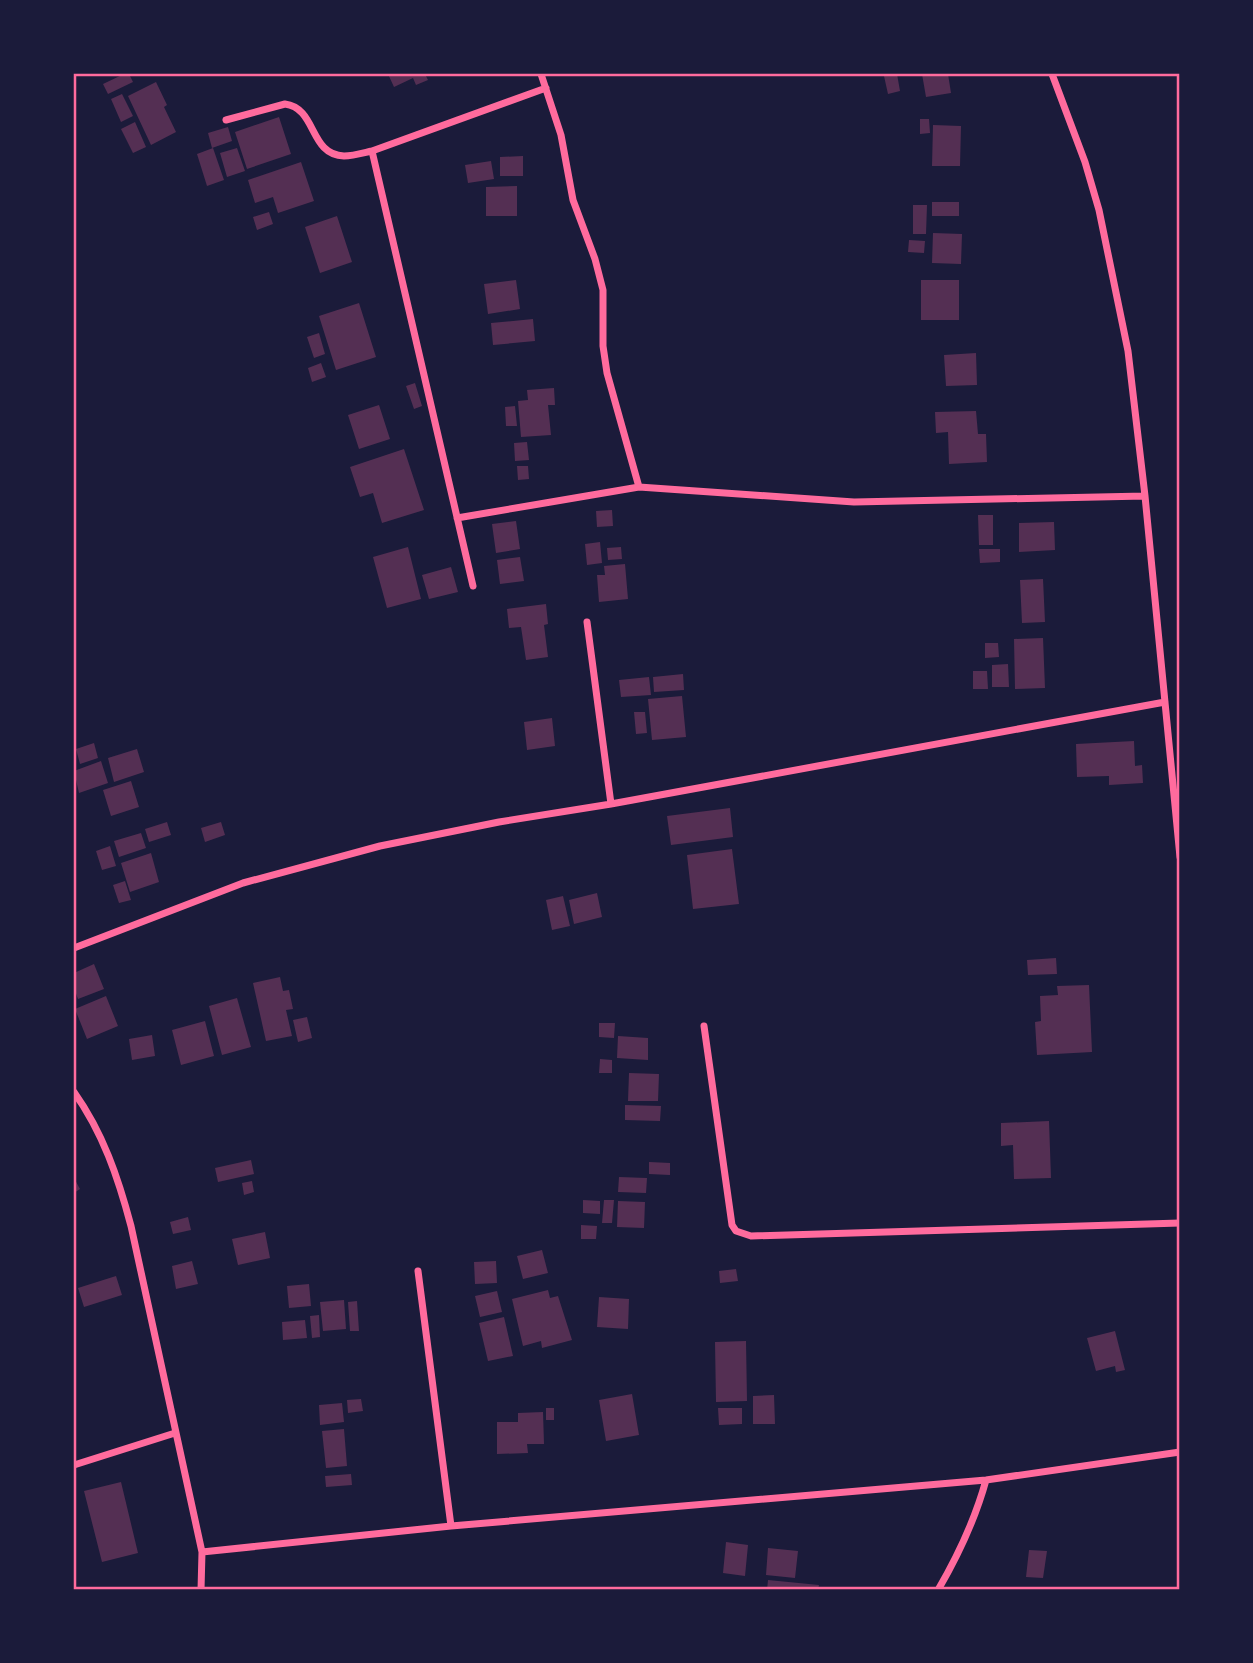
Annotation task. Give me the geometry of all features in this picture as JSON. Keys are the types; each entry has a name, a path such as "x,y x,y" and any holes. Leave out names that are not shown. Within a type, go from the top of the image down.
{"street":[{"path":"541,74 561,135 573,200 595,259 603,290 603,346 607,373 639,487"},
{"path":"1052,74 1085,162 1113,271 1128,351 1180,857"},
{"path":"226,120 285,104 294,105 302,110 322,148 335,155 346,156 372,151 546,88"},
{"path":"372,151 473,586"},
{"path":"457,518 639,487 854,502 1145,496"},
{"path":"587,622 611,804"},
{"path":"74,948 243,883 380,846 1165,702"},
{"path":"704,1026 732,1226 742,1234 751,1236 1180,1223"},
{"path":"74,1092 105,1144 119,1181 131,1226 202,1552 201,1590"},
{"path":"418,1270 451,1526"},
{"path":"74,1465 175,1433"},
{"path":"202,1552 451,1526 986,1480 1180,1452"},
{"path":"938,1590 968,1534 986,1480"}],"building":[{"path":"129,74 133,82 108,94 103,84"},
{"path":"388,74 425,74 428,80 416,85 413,78 394,87"},
{"path":"897,74 900,91 888,94 884,76"},
{"path":"922,74 948,74 951,93 926,97"},
{"path":"156,82 176,132 151,145 128,96"},
{"path":"122,94 133,116 121,122 111,99"},
{"path":"279,117 291,154 247,169 235,132"},
{"path":"920,119 929,119 930,133 920,134"},
{"path":"135,122 146,147 133,153 121,129"},
{"path":"933,125 961,126 960,166 932,166"},
{"path":"228,127 232,141 212,148 208,133"},
{"path":"213,148 224,180 207,186 197,154"},
{"path":"237,148 245,171 227,177 220,153"},
{"path":"523,156 523,176 500,176 500,157"},
{"path":"491,161 494,179 468,183 465,165"},
{"path":"301,162 314,201 278,213 273,197 255,203 248,180"},
{"path":"517,186 517,216 486,216 486,187"},
{"path":"932,202 959,202 959,216 932,216"},
{"path":"913,205 927,205 926,234 913,234"},
{"path":"269,212 273,224 257,230 253,217"},
{"path":"337,216 352,262 320,273 305,227"},
{"path":"933,233 962,234 961,264 932,263"},
{"path":"909,240 925,241 924,253 908,252"},
{"path":"516,280 520,309 488,314 484,284"},
{"path":"921,280 959,280 959,320 921,320"},
{"path":"359,303 376,357 336,370 319,316"},
{"path":"533,319 535,341 493,345 491,323"},
{"path":"319,333 325,354 314,358 307,337"},
{"path":"976,353 977,385 946,386 944,355"},
{"path":"321,363 326,377 312,382 308,368"},
{"path":"415,383 422,406 414,409 406,386"},
{"path":"554,388 555,405 548,405 551,435 521,437 518,401 528,400 527,390"},
{"path":"379,405 390,439 359,449 348,415"},
{"path":"515,406 517,426 506,426 505,407"},
{"path":"976,411 978,434 986,434 987,462 949,464 948,432 936,433 935,412"},
{"path":"527,442 529,460 515,461 514,443"},
{"path":"404,449 424,510 382,523 373,493 360,497 350,467"},
{"path":"517,466 528,466 529,479 518,480"},
{"path":"612,510 613,526 597,527 596,511"},
{"path":"978,515 993,515 993,545 979,545"},
{"path":"516,521 520,549 496,553 492,524"},
{"path":"1054,522 1055,550 1019,552 1019,523"},
{"path":"600,542 602,563 587,565 585,544"},
{"path":"408,547 421,599 387,608 373,557"},
{"path":"621,547 622,559 608,560 607,548"},
{"path":"979,549 1000,549 1000,562 980,563"},
{"path":"520,557 524,581 500,584 497,560"},
{"path":"625,564 628,599 599,602 597,575 605,575 604,566"},
{"path":"451,567 458,592 429,599 422,575"},
{"path":"1043,579 1045,622 1022,623 1020,580"},
{"path":"546,604 548,624 544,625 548,657 526,660 521,627 509,628 507,609"},
{"path":"1043,638 1045,688 1015,689 1014,639"},
{"path":"985,643 998,643 999,657 985,658"},
{"path":"1008,664 1009,687 992,687 992,665"},
{"path":"973,671 987,671 988,689 973,689"},
{"path":"683,674 684,690 654,692 653,677"},
{"path":"649,677 651,695 621,697 619,680"},
{"path":"682,696 686,737 652,740 648,699"},
{"path":"634,712 645,712 647,733 636,734"},
{"path":"552,718 555,746 527,750 524,722"},
{"path":"1134,741 1135,766 1142,765 1143,783 1109,785 1109,776 1077,777 1076,744"},
{"path":"94,743 98,758 80,764 76,749"},
{"path":"137,749 144,772 114,782 108,758"},
{"path":"101,761 108,783 79,793 74,771"},
{"path":"131,781 139,807 111,816 103,790"},
{"path":"730,808 733,837 671,845 667,816"},
{"path":"167,822 171,835 149,842 145,829"},
{"path":"221,822 225,835 205,842 201,828"},
{"path":"141,833 146,848 119,857 114,841"},
{"path":"110,846 116,866 102,870 96,851"},
{"path":"732,849 739,904 693,909 687,855"},
{"path":"151,853 159,882 130,892 121,863"},
{"path":"125,881 131,900 119,903 113,885"},
{"path":"597,893 602,917 574,924 569,900"},
{"path":"563,896 570,926 552,930 546,900"},
{"path":"1056,958 1057,974 1028,975 1027,960"},
{"path":"94,964 104,989 78,999 74,988 74,973"},
{"path":"280,977 283,991 289,990 293,1009 286,1010 292,1036 266,1041 253,983"},
{"path":"1089,985 1092,1052 1037,1055 1035,1022 1041,1021 1040,996 1058,995 1057,986"},
{"path":"106,996 118,1026 87,1039 75,1009"},
{"path":"237,998 251,1047 222,1055 209,1006"},
{"path":"307,1017 312,1038 298,1042 293,1020"},
{"path":"205,1021 214,1056 181,1065 172,1030"},
{"path":"599,1023 615,1023 614,1038 599,1037"},
{"path":"152,1035 155,1056 132,1060 129,1039"},
{"path":"618,1036 648,1038 648,1060 617,1058"},
{"path":"600,1059 612,1060 612,1073 599,1073"},
{"path":"629,1073 659,1074 658,1101 628,1101"},
{"path":"625,1105 661,1106 660,1121 625,1120"},
{"path":"1049,1121 1051,1178 1014,1179 1013,1145 1001,1146 1001,1123"},
{"path":"251,1160 254,1174 218,1182 215,1168"},
{"path":"649,1162 670,1163 670,1175 649,1174"},
{"path":"619,1177 647,1178 646,1193 618,1192"},
{"path":"74,1178 80,1189 74,1193"},
{"path":"252,1181 254,1192 244,1195 242,1183"},
{"path":"583,1200 600,1201 600,1214 583,1213"},
{"path":"604,1200 614,1200 612,1223 602,1223"},
{"path":"618,1201 645,1202 644,1228 617,1227"},
{"path":"188,1217 191,1230 173,1234 170,1222"},
{"path":"581,1225 597,1226 596,1239 581,1239"},
{"path":"265,1232 270,1258 238,1265 232,1239"},
{"path":"542,1250 548,1273 523,1279 517,1256"},
{"path":"192,1261 198,1284 176,1289 172,1266"},
{"path":"496,1261 497,1283 475,1284 474,1262"},
{"path":"736,1269 738,1281 720,1283 719,1271"},
{"path":"116,1276 122,1295 84,1307 78,1288"},
{"path":"309,1284 311,1306 289,1308 287,1286"},
{"path":"548,1290 550,1298 558,1296 572,1340 542,1348 541,1341 523,1346 512,1299"},
{"path":"497,1291 502,1312 480,1317 475,1296"},
{"path":"599,1297 629,1299 628,1329 597,1327"},
{"path":"344,1300 346,1329 323,1331 320,1302"},
{"path":"357,1301 359,1331 350,1331 348,1302"},
{"path":"319,1315 320,1337 312,1338 310,1316"},
{"path":"504,1317 513,1356 488,1361 479,1323"},
{"path":"305,1320 307,1338 283,1340 282,1322"},
{"path":"1115,1331 1125,1370 1116,1372 1115,1366 1096,1371 1087,1338"},
{"path":"746,1341 747,1401 716,1402 715,1342"},
{"path":"632,1394 639,1435 606,1441 599,1400"},
{"path":"774,1395 775,1424 753,1424 753,1396"},
{"path":"361,1399 363,1411 348,1413 347,1400"},
{"path":"342,1403 344,1422 320,1425 319,1405"},
{"path":"546,1408 554,1408 554,1420 546,1420"},
{"path":"718,1408 742,1408 742,1424 719,1425"},
{"path":"543,1412 544,1444 527,1444 528,1453 497,1454 497,1422 518,1422 518,1413"},
{"path":"344,1429 347,1466 326,1468 322,1431"},
{"path":"351,1474 352,1485 326,1487 325,1476"},
{"path":"121,1482 138,1553 102,1562 84,1491"},
{"path":"726,1542 748,1545 745,1576 723,1573"},
{"path":"768,1548 798,1551 795,1578 766,1575"},
{"path":"1029,1550 1047,1551 1043,1578 1026,1577"},
{"path":"768,1580 819,1585 818,1590 767,1590"}]}
